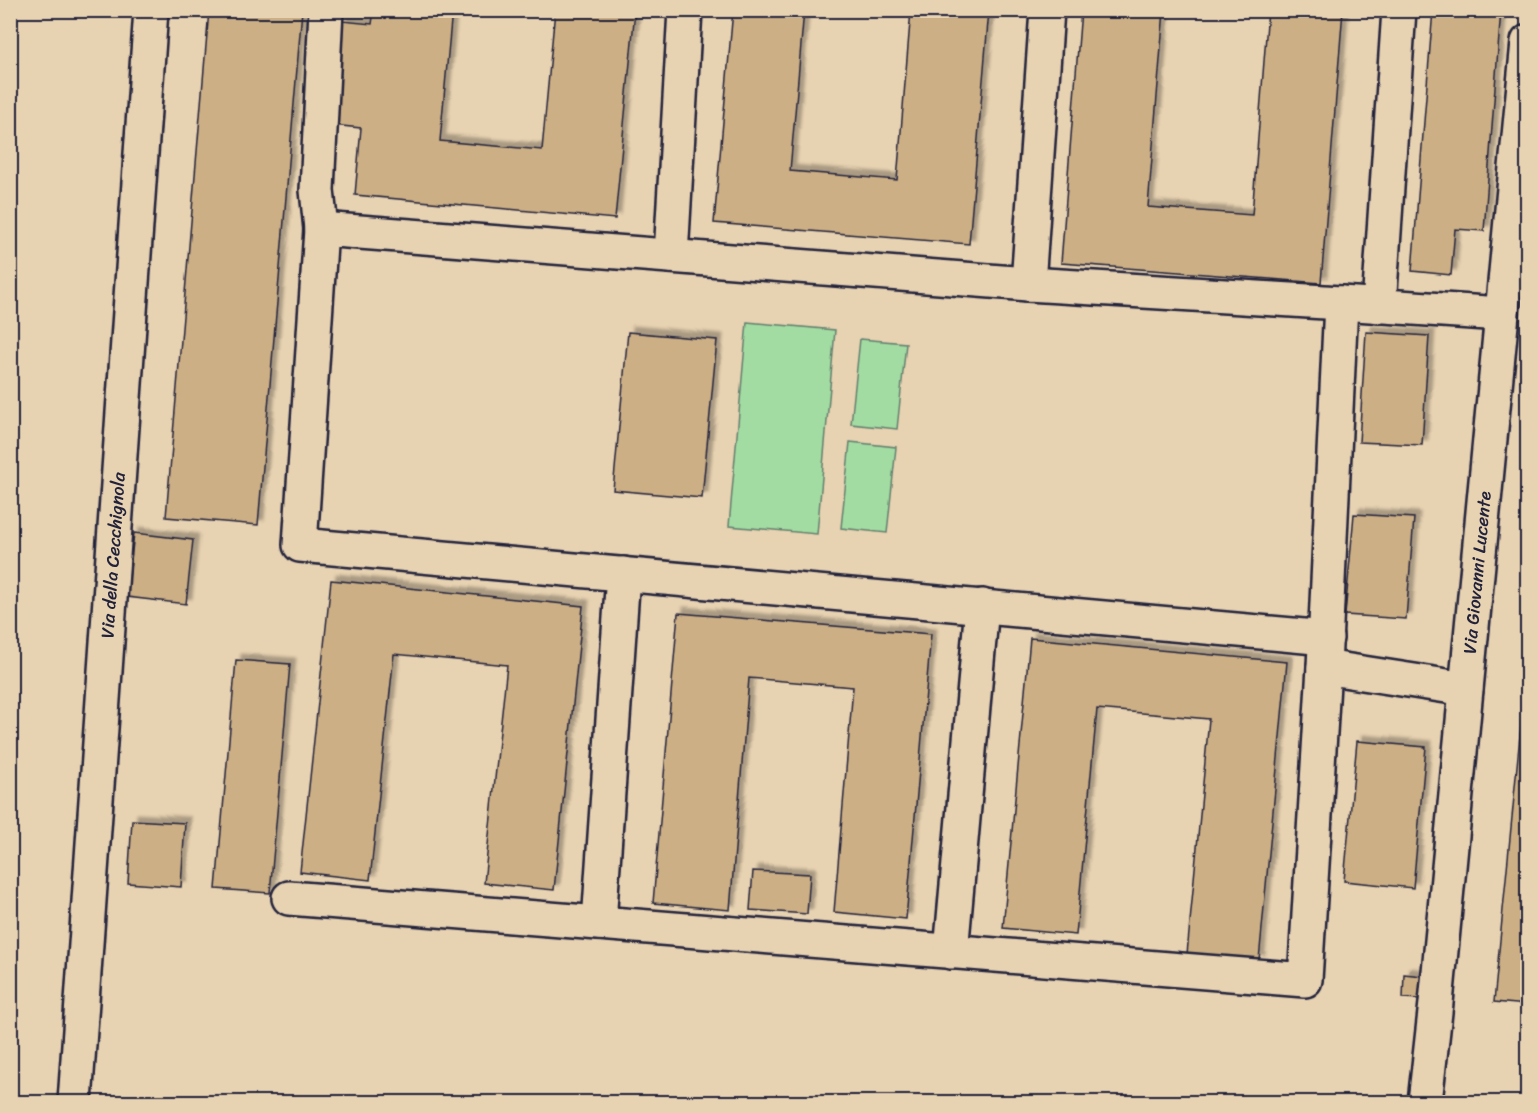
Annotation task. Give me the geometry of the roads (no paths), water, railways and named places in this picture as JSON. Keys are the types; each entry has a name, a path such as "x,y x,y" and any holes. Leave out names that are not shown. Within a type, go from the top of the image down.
{"street":[{"name":"Via della Cecchignola","path":"75,1102 151,10"},
{"path":"326,10 317,190 321,229 300,545 982,606 1325,652 1466,689"},
{"path":"671,256 685,10"},
{"path":"1028,284 1047,10"},
{"path":"1379,306 1399,10"},
{"name":"Via Giovanni Lucente","path":"1425,1102 1527,42"},
{"path":"321,229 1028,284 1502,314"},
{"path":"289,898 1305,981 1325,652 1341,303"},
{"path":"598,923 623,574"},
{"path":"951,952 982,606"}]}
